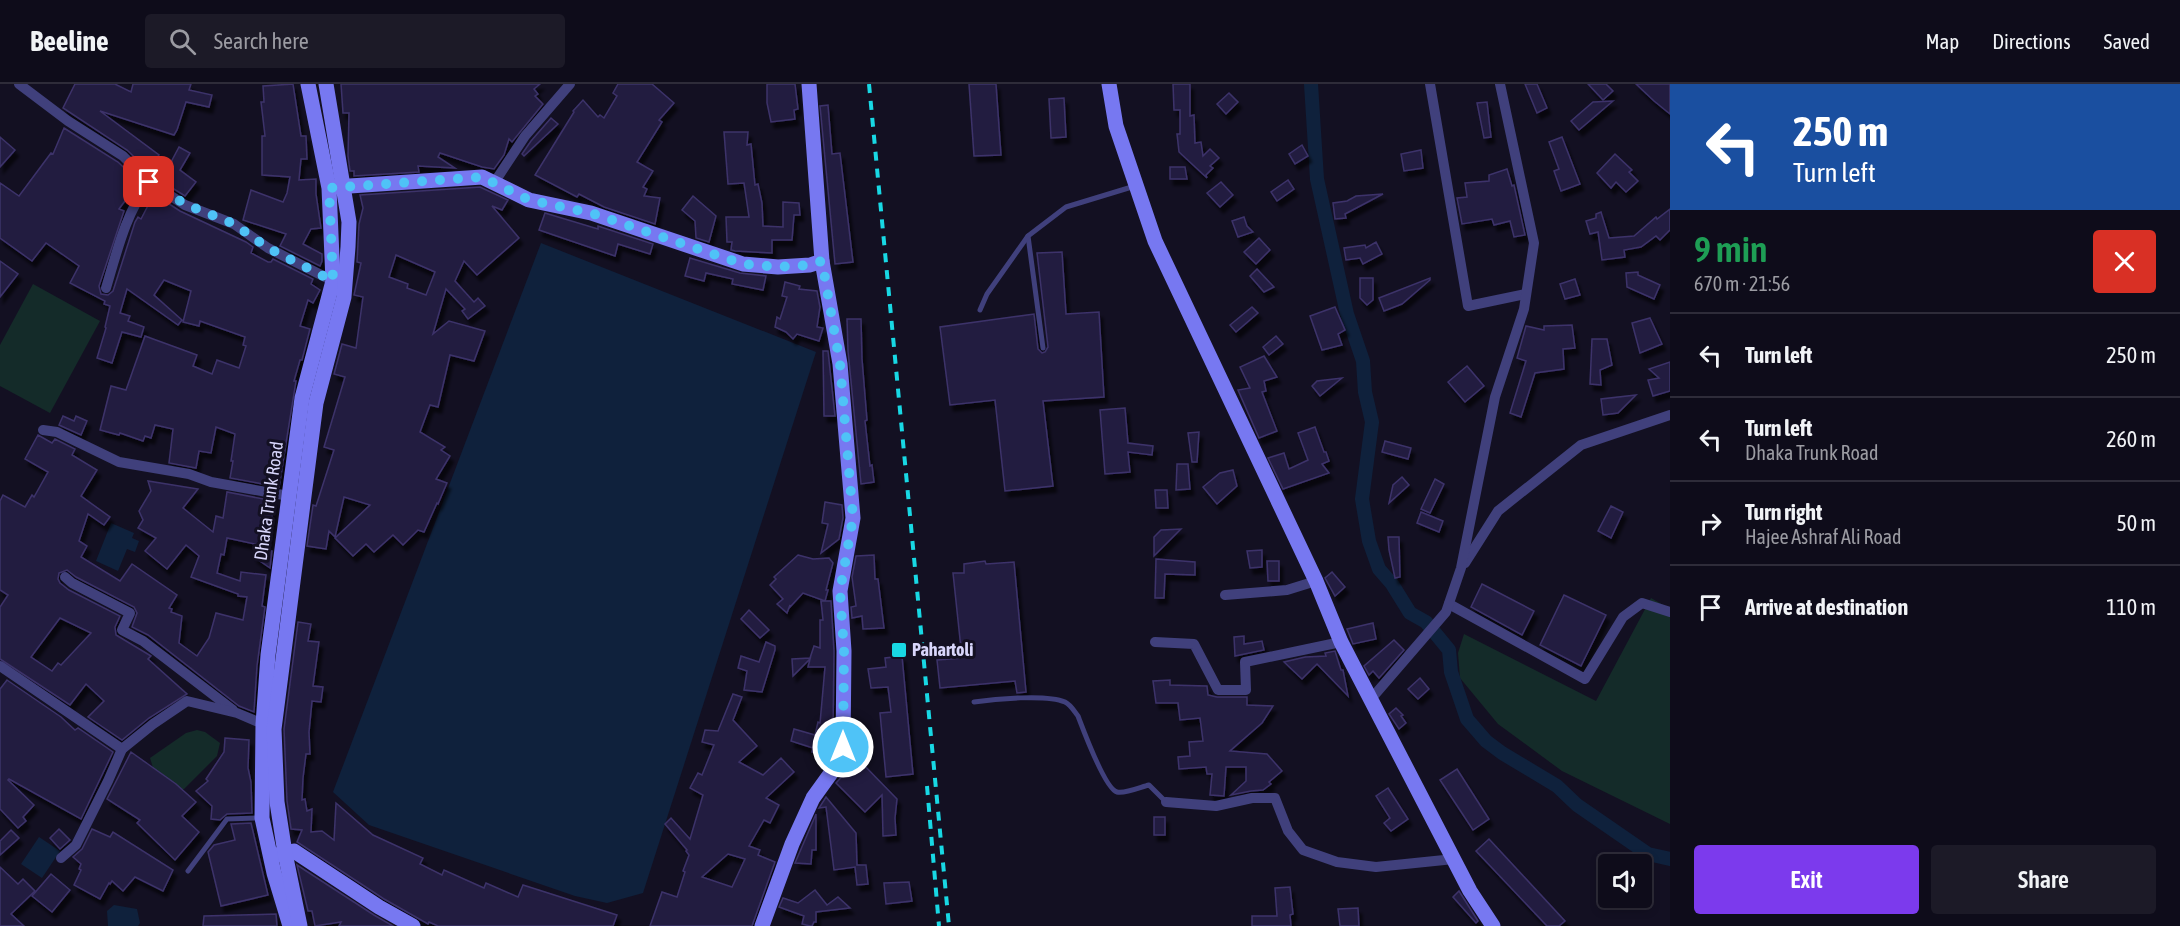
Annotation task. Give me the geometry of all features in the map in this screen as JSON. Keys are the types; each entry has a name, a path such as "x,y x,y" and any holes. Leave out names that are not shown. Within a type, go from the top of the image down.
{"main road":[{"name":"Dhaka Trunk Road","path":"290,926 277,855 274,729 316,403 344,297 349,222 308,84"},
{"name":"Dhaka Trunk Road","path":"300,926 277,855 262,818 263,724 268,655 302,398 333,281 337,187 326,84"},
{"path":"762,926 792,844 813,798 831,773 843,747 844,651 840,591 853,518 840,364 822,261 809,84"},
{"path":"1109,84 1116,126 1155,241 1316,581 1341,642 1470,891 1493,926"},
{"path":"337,187 482,177 529,200 591,213 743,264 778,267 810,265 822,261"},
{"path":"277,855 294,851 378,907 413,926"}],"street":[{"path":"19,84 68,121 123,156 149,182 185,204 234,224 268,248 333,281"},
{"path":"494,183 525,136 570,84"},
{"path":"1430,84 1468,306 1526,294"},
{"path":"1371,699 1447,608 1461,568 1495,397 1524,309 1534,243 1500,84"},
{"path":"106,288 119,242 136,200 149,182"},
{"path":"1461,568 1498,511 1581,445 1670,415"},
{"path":"43,430 57,432 119,462 189,474 211,482 289,496"},
{"path":"64,577 130,613 122,630 143,641 237,713"},
{"path":"1225,595 1287,590 1316,581"},
{"path":"1447,608 1585,679 1623,617 1642,603 1670,612"},
{"path":"1155,642 1194,644 1218,690 1246,690 1245,662 1341,642"},
{"path":"0,666 122,749"},
{"path":"61,858 76,845 122,749 187,701 237,713 263,724"},
{"path":"1166,802 1216,806 1252,798 1275,798 1288,831 1303,850 1337,862 1376,867 1454,859"}],"lane":[{"path":"980,310 987,294 1028,236 1066,207 1137,186"},
{"path":"1028,236 1043,348"},
{"path":"974,702 1028,698 1064,702 1078,716 1103,776 1113,790 1120,792 1149,785 1166,802"},
{"path":"188,871 227,819 262,818"}],"green space":[{"path":"33,284 100,321 50,413 0,386 0,345"},
{"path":"1651,598 1670,609 1670,824 1562,771 1498,724 1460,678 1458,653 1464,634 1596,701"},
{"path":"197,730 205,732 220,743 217,756 184,789 175,789 155,774 150,758 186,733"}],"water":[{"path":"541,243 816,352 643,893 607,903 575,896 369,825 333,792"},
{"path":"111,523 134,533 132,538 139,541 135,552 127,549 118,571 96,561"},
{"path":"39,837 60,851 42,878 21,864"},
{"path":"114,905 137,909 140,923 138,926 108,926 107,911"}],"building":[{"path":"75,84 115,84 131,92 133,84 191,84 189,90 212,95 209,107 186,102 174,135 100,111 159,155 148,170 127,150 63,108"},
{"path":"293,84 301,136 306,136 307,159 301,159 299,180 316,179 321,228 311,229 303,244 322,254 320,266 280,246 286,234 243,220 251,190 283,202 287,193 290,177 262,175 262,136 265,136 261,102 264,102 263,86"},
{"path":"341,84 540,84 534,89 538,94 535,96 543,104 512,142 509,139 504,155 494,169 440,153 438,157 455,168 418,166 419,172 354,176 354,171 350,171 348,156 349,113 343,113"},
{"path":"618,84 652,84 674,103 659,120 662,122 637,162 653,171 643,187 647,189 644,196 660,198 655,224 604,207 579,194 577,197 535,175 573,111 583,100 598,117 600,115 604,118 617,96 613,93"},
{"path":"767,84 795,84 798,109 794,110 795,119 771,122 767,103"},
{"path":"969,84 996,84 1001,155 974,156"},
{"path":"1173,84 1190,84 1190,116 1194,115 1195,143 1201,142 1203,156 1210,149 1219,158 1210,166 1213,168 1206,175 1207,178 1179,152 1177,134 1180,134 1180,110 1174,110"},
{"path":"1525,84 1537,84 1547,108 1537,113"},
{"path":"1588,84 1606,84 1613,91 1603,100"},
{"path":"1636,84 1670,84 1670,114 1654,101"},
{"path":"1229,93 1238,102 1226,114 1217,104"},
{"path":"1064,98 1066,137 1051,138 1049,99"},
{"path":"1613,101 1579,130 1571,121 1593,102"},
{"path":"1487,102 1491,137 1484,138 1477,103"},
{"path":"828,105 832,154 840,153 853,262 835,264 820,106"},
{"path":"551,118 558,124 524,156 522,154 531,141"},
{"path":"64,128 118,162 139,182 119,209 124,211 99,286 101,294 108,295 113,291 135,222 138,217 141,219 154,194 180,211 246,242 253,247 251,253 268,262 273,259 313,279 311,284 320,290 313,303 308,300 300,326 310,329 294,381 296,381 279,487 230,478 235,434 216,427 211,453 199,451 196,468 169,463 173,429 155,425 151,438 145,436 143,441 120,433 119,435 100,430 111,386 126,390 145,336 197,355 193,366 212,374 217,360 239,368 246,346 243,345 245,337 200,321 199,326 183,322 191,291 164,280 154,295 182,320 178,325 127,289 120,313 130,316 128,321 144,327 141,337 122,332 112,363 97,358 110,306 104,304 105,301 70,283 79,266 46,243 32,261 0,238 0,183 19,196 51,153 53,154"},
{"path":"724,132 748,132 747,145 751,144 755,185 758,184 762,203 763,226 783,227 783,202 799,203 800,215 794,215 792,240 772,240 772,253 735,251 731,250 732,242 727,242 726,217 749,217 744,183 728,184"},
{"path":"0,137 15,150 0,167"},
{"path":"1562,137 1580,184 1561,191 1554,171 1559,169 1549,142"},
{"path":"1302,145 1308,156 1295,164 1289,154"},
{"path":"179,147 190,153 180,170 196,182 185,196 161,181"},
{"path":"1421,150 1423,168 1404,171 1401,154"},
{"path":"1615,154 1632,170 1629,172 1638,181 1626,192 1616,182 1611,188 1597,173"},
{"path":"1170,167 1185,167 1187,179 1170,179"},
{"path":"1507,169 1512,186 1514,185 1525,235 1514,237 1510,221 1494,225 1492,219 1462,224 1457,198 1467,197 1465,183 1489,181 1489,175"},
{"path":"1288,180 1294,189 1277,201 1271,192"},
{"path":"1221,182 1233,195 1220,207 1207,193"},
{"path":"480,187 508,200 502,210 492,206 519,238 477,275 464,261 455,281 474,302 478,298 485,306 468,319 462,311 465,309 446,289 433,334 449,321 485,331 474,361 450,355 438,407 430,405 420,432 445,447 441,450 450,456 436,479 447,483 424,532 418,530 403,545 393,535 374,552 366,544 353,556 335,538 370,505 344,497 335,537 329,531 326,549 307,546 313,505 316,506 334,450 324,447 345,377 334,374 342,344 356,348 363,297 354,295 361,263 357,262 359,224 363,208 360,195","holes":["396,255 435,272 426,295 407,288 408,284 389,277"]},
{"path":"1383,194 1345,214 1346,218 1335,219 1333,203 1347,201 1356,196"},
{"path":"693,196 716,216 709,242 696,238 695,221 682,210"},
{"path":"1670,209 1670,230 1660,240 1656,236 1641,247 1624,250 1625,257 1602,260 1598,232 1590,234 1586,221 1596,218 1596,214 1601,212 1609,238 1634,236 1656,217 1657,219"},
{"path":"545,213 598,229 598,226 653,244 650,254 618,244 615,256 539,230"},
{"path":"1244,217 1247,226 1253,232 1238,237 1232,221"},
{"path":"1259,238 1270,250 1256,264 1244,252"},
{"path":"1376,242 1382,254 1363,264 1360,258 1346,260 1344,248 1365,245 1366,248"},
{"path":"1062,252 1066,314 1099,312 1104,397 1043,401 1053,486 1005,491 995,400 950,405 940,327 1034,314 1038,349 1042,353 1045,352 1048,347 1037,253"},
{"path":"690,258 740,273 766,276 763,290 732,284 733,279 706,273 704,281 685,276"},
{"path":"0,261 18,274 0,297"},
{"path":"1257,269 1274,287 1264,292 1250,276"},
{"path":"1638,272 1638,275 1660,285 1654,299 1627,287 1626,273"},
{"path":"1360,278 1373,278 1373,300 1367,305 1360,298"},
{"path":"1430,278 1402,304 1384,311 1379,298"},
{"path":"1575,279 1580,295 1565,299 1560,284"},
{"path":"785,282 800,286 799,289 817,291 820,307 817,327 823,328 819,341 797,334 793,339 786,332 775,327 777,317 780,319 787,297 782,296"},
{"path":"1252,307 1258,313 1236,332 1230,325"},
{"path":"1335,307 1345,330 1338,334 1342,345 1322,350 1310,316"},
{"path":"1650,318 1662,344 1640,353 1632,323"},
{"path":"847,319 861,319 867,420 865,421 874,482 861,484 848,351"},
{"path":"1572,325 1575,348 1563,349 1564,369 1535,373 1521,417 1510,413 1526,361 1517,358 1526,326 1544,330 1544,326"},
{"path":"1276,336 1283,344 1269,355 1263,347"},
{"path":"1592,339 1607,339 1612,365 1600,370 1601,385 1590,384"},
{"path":"823,351 828,351 835,416 824,416"},
{"path":"1264,356 1277,377 1264,381 1266,391 1262,392 1277,431 1259,438 1238,390 1250,388 1240,367"},
{"path":"1670,362 1670,391 1653,396 1648,380 1659,378 1649,369"},
{"path":"1467,366 1484,386 1465,402 1448,382"},
{"path":"1342,378 1320,396 1312,386 1317,381"},
{"path":"1636,395 1618,413 1603,415 1601,399"},
{"path":"1125,408 1128,443 1153,446 1152,455 1128,452 1130,472 1105,474 1100,410"},
{"path":"63,416 74,421 76,416 87,421 81,435 59,425"},
{"path":"1315,427 1329,461 1322,464 1329,473 1283,489 1268,458 1284,453 1289,469 1308,460 1298,433"},
{"path":"1199,432 1197,462 1192,462 1188,433"},
{"path":"38,435 52,443 55,439 75,449 72,455 97,470 81,496 110,517 104,525 88,514 79,541 87,546 81,557 120,581 132,564 177,595 169,608 172,609 171,612 182,616 179,643 197,656 209,638 216,613 243,620 247,597 238,596 238,594 191,577 199,556 186,545 167,569 145,551 156,538 138,528 143,520 139,511 151,491 148,481 198,489 183,508 213,532 216,516 223,518 227,492 274,501 268,550 272,551 270,568 254,557 255,544 227,538 217,573 240,581 241,572 266,575 254,712 239,706 148,635 132,627 137,613 134,607 67,570 59,573 60,583 120,616 115,627 116,635 151,656 148,659 187,694 149,718 122,740 88,717 104,701 86,684 70,705 0,659 0,607 8,595 0,590 0,501 3,495 25,507 32,495 34,497 48,472 25,459","holes":["60,618 91,633 61,665 58,663 52,671 31,657"]},
{"path":"1385,441 1411,448 1408,459 1382,452"},
{"path":"1177,464 1188,464 1190,489 1176,490"},
{"path":"1233,470 1237,486 1217,504 1203,487 1220,473"},
{"path":"1402,477 1409,485 1389,503 1393,485"},
{"path":"1435,479 1444,484 1430,513 1421,509"},
{"path":"1155,490 1167,490 1168,508 1156,508"},
{"path":"825,502 842,505 843,518 839,539 821,553 828,524 822,523"},
{"path":"1611,506 1623,512 1611,538 1598,531"},
{"path":"1421,512 1443,521 1439,532 1417,523"},
{"path":"1181,529 1154,556 1154,537 1161,530"},
{"path":"1388,537 1399,537 1400,577 1395,578"},
{"path":"1262,550 1262,567 1250,568 1247,551"},
{"path":"798,555 813,559 829,558 833,563 826,590 828,590 825,601 803,593 790,607 790,605 787,613 777,604 783,599 770,585 776,579 774,577"},
{"path":"874,555 875,579 878,579 884,628 863,629 862,616 852,618 851,607 856,606 852,577 856,556"},
{"path":"1156,559 1195,562 1195,575 1165,574 1164,598 1155,598"},
{"path":"985,561 986,564 1014,562 1026,692 1017,693 1015,681 940,688 937,660 962,658 953,573 964,573 964,564"},
{"path":"1267,561 1279,561 1279,581 1268,581"},
{"path":"1332,572 1345,587 1335,596 1325,578"},
{"path":"1482,584 1534,611 1522,635 1471,607"},
{"path":"1564,595 1606,615 1581,666 1540,645"},
{"path":"821,601 831,601 834,651 833,733 827,756 812,752 813,748 791,741 794,729 815,735 818,722 820,723 825,667 808,667 810,659 793,676 792,659 810,658 814,646 820,648 820,620 823,620"},
{"path":"749,610 769,630 760,638 741,619"},
{"path":"298,622 311,624 308,641 319,642 313,686 323,687 321,702 312,701 309,732 310,754 306,754 303,778 302,800 305,799 307,811 312,809 311,832 322,831 334,840 336,803 373,835 423,858 420,864 442,875 444,870 484,888 486,883 518,897 523,885 617,915 613,926 438,926 429,922 428,924 384,899 297,842 302,830 291,829 287,801 284,729"},
{"path":"1373,623 1376,639 1353,644 1347,629"},
{"path":"1244,636 1244,644 1262,641 1264,650 1235,656 1234,637"},
{"path":"1394,640 1404,650 1379,678 1373,671 1369,675 1364,666"},
{"path":"766,642 775,646 775,650 762,692 744,690 747,671 738,668 741,656 759,662"},
{"path":"1335,651 1341,670 1343,670 1348,696 1317,664 1302,679 1284,662 1305,657 1326,656 1325,653"},
{"path":"902,656 913,774 886,777 880,713 891,712 888,687 871,688 868,669 886,667 885,658"},
{"path":"1420,678 1429,689 1418,699 1408,689"},
{"path":"7,680 61,717 75,730 78,728 113,752 81,819 9,779 34,805 23,817 26,821 18,828 0,809 0,689"},
{"path":"1170,680 1170,685 1207,686 1208,695 1217,697 1247,697 1247,705 1273,706 1262,723 1230,751 1267,754 1282,771 1269,782 1271,784 1263,790 1231,795 1246,781 1246,767 1226,767 1224,796 1210,795 1212,774 1207,774 1206,767 1179,769 1178,757 1190,756 1189,742 1203,741 1200,718 1180,720 1178,703 1156,703 1153,681"},
{"path":"733,694 742,697 733,720 757,746 739,762 763,775 781,758 794,772 766,798 779,805 770,823 764,820 749,846 760,850 758,855 775,862 752,926 650,926 662,892 677,897 689,855 665,824 671,818 690,839 703,795 690,788 698,773 702,775 714,745 702,742 705,730 718,731","holes":["728,854 745,859 732,887 702,877"]},
{"path":"1396,708 1403,715 1401,716 1406,723 1399,729 1389,714"},
{"path":"225,738 249,740 248,768 252,813 227,814 220,820 211,819 212,806 196,791 208,781 206,779 224,752"},
{"path":"131,752 176,784 196,802 182,816 199,832 175,860 137,823 140,820 107,799"},
{"path":"858,759 897,799 896,835 883,836 882,795 865,812 836,783"},
{"path":"1457,769 1489,819 1473,830 1440,780"},
{"path":"1388,788 1408,819 1391,831 1384,823 1390,818 1376,796"},
{"path":"826,797 856,833 857,865 866,865 868,884 857,885 855,867 834,870 826,807 819,808"},
{"path":"816,814 816,850 812,850 811,864 795,863"},
{"path":"1154,817 1165,817 1165,835 1154,835"},
{"path":"251,823 268,895 221,906 208,852 214,845 235,840 231,824"},
{"path":"59,829 70,840 60,849 50,838"},
{"path":"92,829 110,837 113,832 173,870 163,891 135,877 123,891 112,881 100,899 74,885 81,870 79,869 81,864 73,857 82,849"},
{"path":"11,830 19,838 0,855 0,841"},
{"path":"1489,839 1565,921 1559,926 1547,926 1476,851"},
{"path":"297,865 393,926 339,926 341,922 315,926 312,911 308,911"},
{"path":"0,867 18,884 23,879 35,891 11,914 24,926 0,926"},
{"path":"51,874 70,890 52,912 32,896"},
{"path":"909,882 912,901 886,904 884,883"},
{"path":"1290,887 1293,914 1290,915 1291,926 1252,926 1252,916 1277,916 1275,888"},
{"path":"815,890 827,905 838,897 850,908 816,912 816,922 810,926 802,924 804,916 779,907 783,898 798,903"},
{"path":"1459,891 1478,921 1476,923 1453,897"},
{"path":"1358,908 1359,926 1340,926 1338,909"},
{"path":"276,914 277,926 203,926 204,916"}],"waterway":[{"path":"1311,84 1317,179 1347,314 1363,361 1365,392 1372,422 1362,499 1369,541 1379,569 1392,584 1410,613 1426,622 1449,650 1451,672 1467,719 1486,741 1557,786 1577,805 1648,854 1670,859"}],"railway":[{"path":"869,84 949,926"},
{"path":"927,786 939,926"}],"place":[{"name":"Pahartoli","path":"899,650"}],"route":[{"path":"149,182 185,204 234,224 268,248 333,281 329,188 482,177 529,200 591,213 743,264 778,267 810,265 822,261 840,364 853,518 840,591 844,651 843,747"}]}
